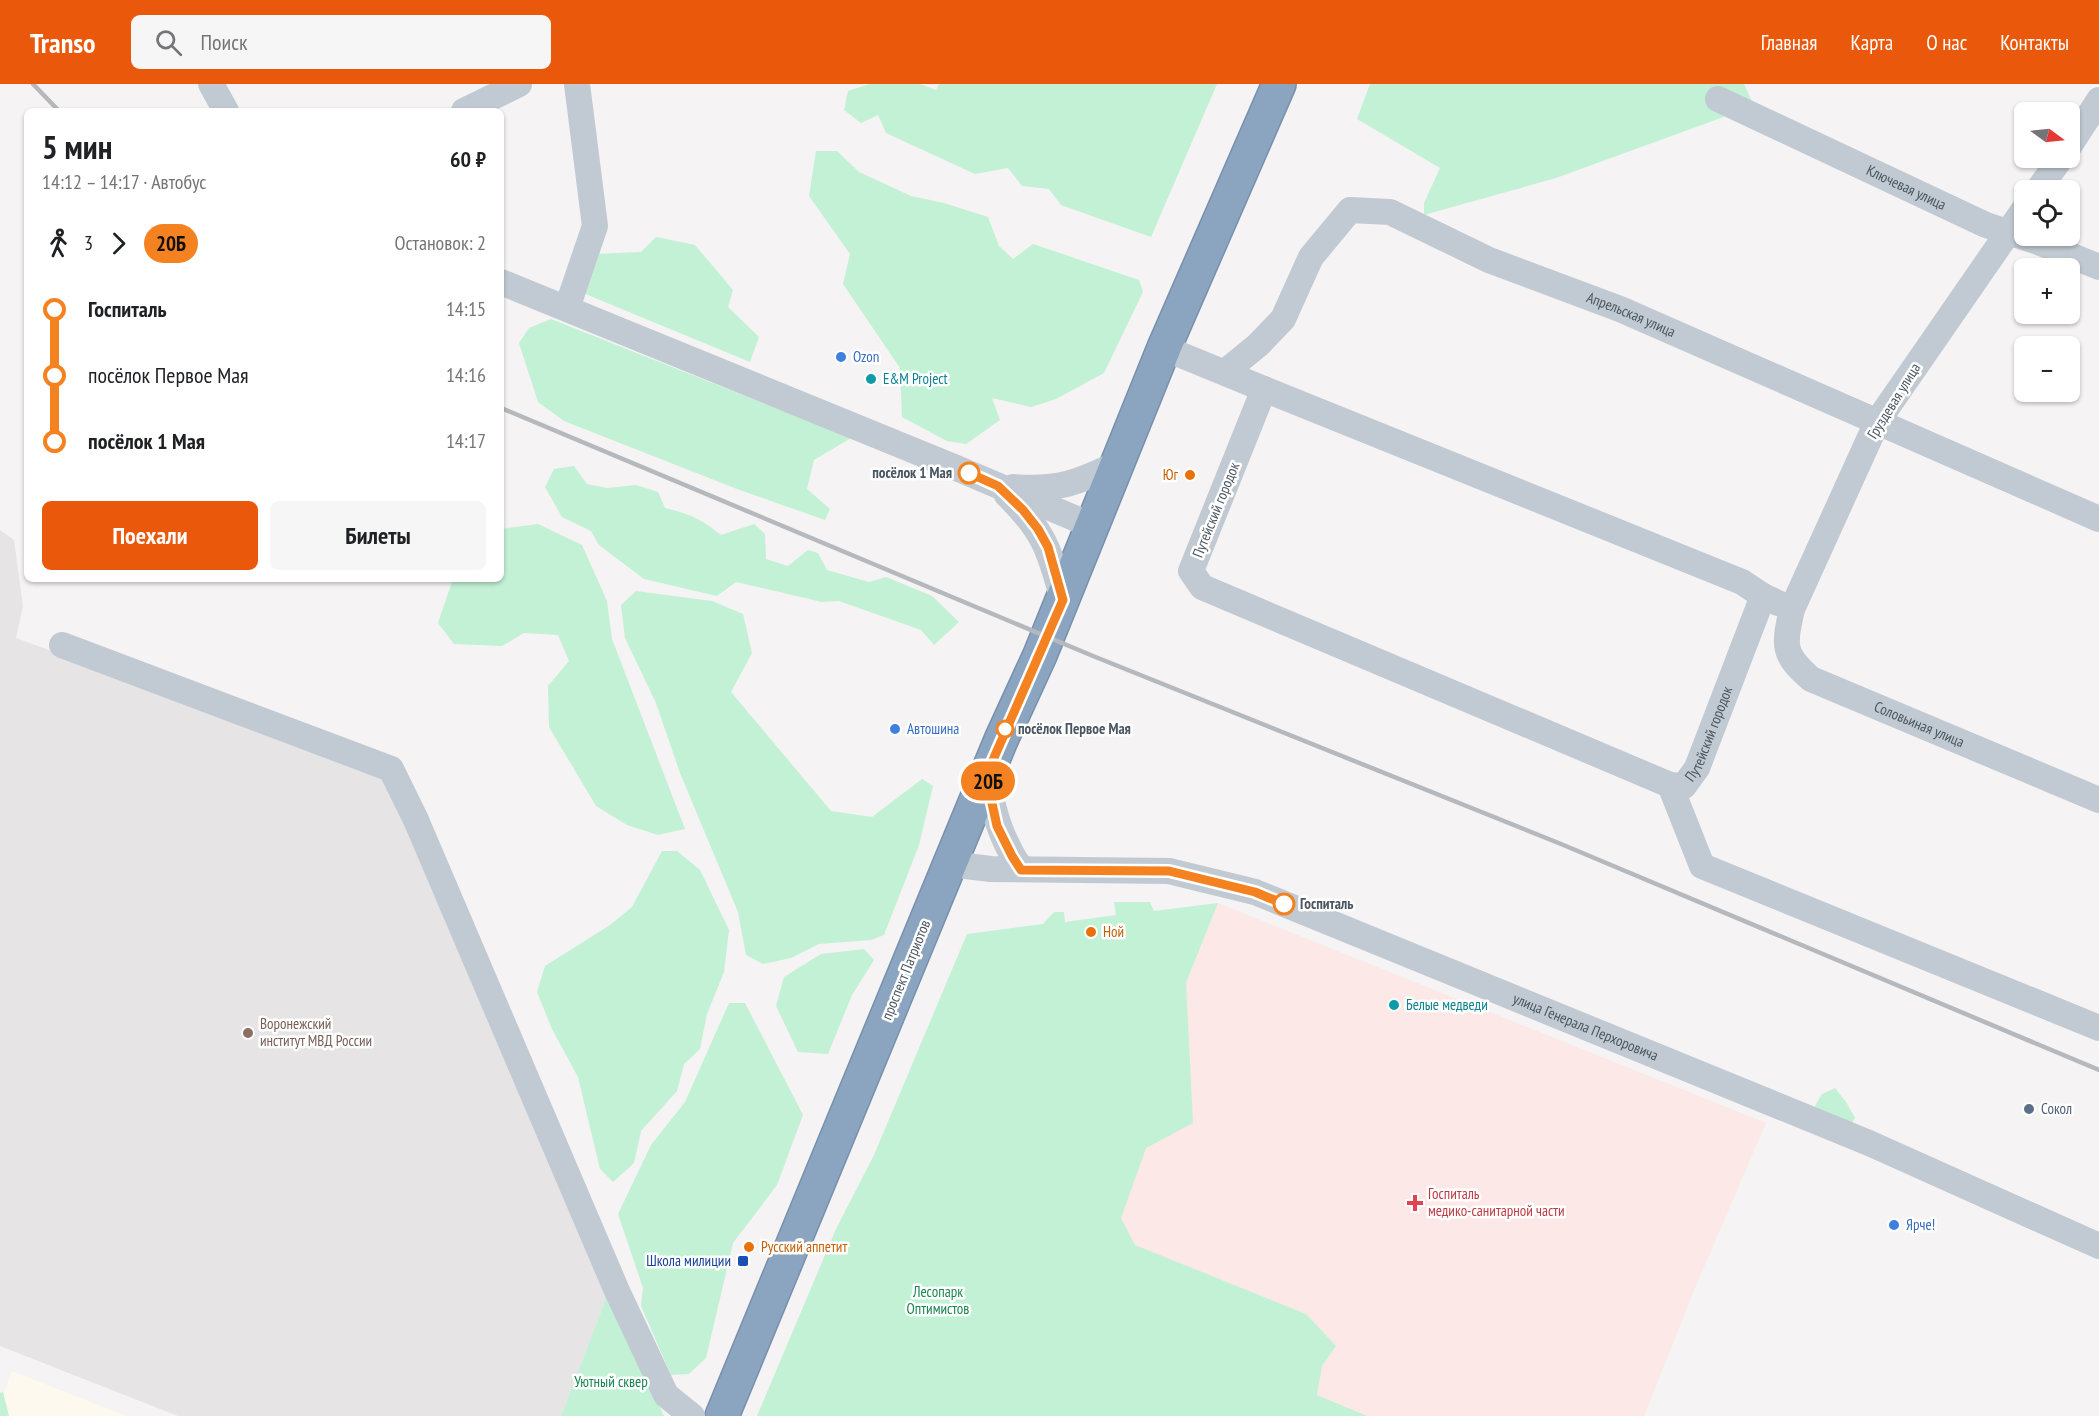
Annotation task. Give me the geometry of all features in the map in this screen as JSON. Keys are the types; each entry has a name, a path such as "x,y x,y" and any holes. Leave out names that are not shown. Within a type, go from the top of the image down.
{"highway":[{"name":"проспект Патриотов","path":"722,1416 949,864 1063,600 1164,348 1279,84"}],"street":[{"path":"211,84 224,108"},
{"path":"470,108 519,84"},
{"path":"567,308 595,226 578,84"},
{"name":"Ключевая улица","path":"1718,99 1986,225 2038,242 2099,267"},
{"path":"2080,129 2099,100"},
{"name":"Апрельская улица","path":"1225,372 1258,345 1283,318 1311,257 1350,210 1390,212 1489,260 1620,309 2099,519"},
{"name":"Груздевая улица","path":"1792,609 1877,422 2014,224"},
{"path":"504,283 1093,526"},
{"path":"1164,348 1742,582 1763,596 1792,609"},
{"name":"Путейский городок","path":"1264,389 1191,571 1202,587 1670,785 1684,786 1697,768 1763,596"},
{"path":"998,486 1051,488 1084,480 1119,463"},
{"path":"998,486 1023,510 1043,538 1048,547 1063,600"},
{"name":"Соловьиная улица","path":"1792,609 1786,634 1788,655 1811,679 2099,800"},
{"path":"62,645 391,769 416,820 622,1301 666,1395 692,1416"},
{"path":"986,776 997,826 1021,870"},
{"path":"1670,785 1702,866 2099,1028"},
{"name":"улица Генерала Перхоровича","path":"949,864 1021,870 1169,871 1255,892 1869,1143 2099,1246"}],"shaded area":[{"name":"Воронежский институт МВД России","path":"0,530 14,540 23,606 16,638 386,773 608,1293 561,1416 178,1416 0,1346"},
{"name":"Госпиталь медико-санитарной части","path":"1218,903 1766,1123 1697,1283 1644,1416 1290,1416 1051,1323"},
{"path":"12,1371 126,1416 0,1416 0,1403"}],"green space":[{"path":"870,84 920,84 936,90 939,84 1217,84 1151,237 1061,205 1049,189 1022,186 1008,168 975,174 886,133 878,115 861,123 844,110 848,91"},
{"path":"1370,84 1744,84 1754,106 1556,178 1424,215 1424,203 1440,168 1357,119"},
{"path":"816,151 837,151 859,172 911,196 944,203 988,217 999,246 1013,259 1033,244 1139,280 1143,292 1104,373 1056,399 1031,407 992,398 1000,420 966,444 947,441 902,417 900,368 843,284 850,254 809,196"},
{"path":"656,237 695,245 733,290 728,307 759,337 750,362 583,293 593,254 641,252"},
{"path":"551,319 851,438 814,460 807,489 830,509 825,520 737,489 564,421 538,402 519,343 529,328"},
{"path":"574,466 587,484 607,488 636,485 658,492 665,508 695,518 721,535 754,524 765,534 766,559 788,566 808,550 818,553 827,570 869,582 886,577 932,596 959,622 934,645 921,630 839,601 822,602 736,582 717,596 644,579 599,545 591,531 562,517 545,487 554,469"},
{"path":"538,524 582,545 607,601 612,639 685,829 658,835 627,825 596,806 549,727 548,686 569,661 558,635 524,633 502,646 454,644 438,623 452,582 504,582 504,529"},
{"path":"636,591 712,601 743,614 752,653 731,692 831,811 872,817 922,779 933,786 919,845 884,935 871,940 819,944 791,958 763,964 746,955 738,912 680,773 656,703 625,638 621,605"},
{"path":"662,851 677,851 700,870 729,930 724,972 707,1014 700,1049 684,1064 677,1091 641,1131 634,1163 613,1182 600,1169 578,1077 552,1029 537,992 545,966 610,925 632,907"},
{"name":"Лесопарк Оптимистов","path":"1114,902 1150,902 1154,911 1218,903 1186,983 1193,1123 1146,1148 1121,1218 1135,1245 1306,1314 1336,1346 1322,1366 1317,1395 1367,1416 757,1416 836,1229 874,1155 967,934 1043,924 1054,912 1064,912 1065,922 1116,915"},
{"path":"864,949 874,960 852,995 828,1054 798,1052 776,1006 784,977 821,954"},
{"path":"729,1003 745,1003 803,1115 777,1185 733,1243 706,1358 689,1374 671,1375 641,1306 643,1288 618,1214 651,1145 685,1102"},
{"path":"1835,1088 1855,1118 1850,1126 1822,1114 1815,1106 1822,1094"},
{"name":"Уютный сквер","path":"608,1293 664,1416 561,1416"},
{"path":"3,1392 9,1416 0,1416 0,1393"}],"railway":[{"path":"33,84 56,108"},
{"path":"504,409 1093,656 1561,844 2099,1070"}],"bus line":[{"name":"20Б","path":"969,473 998,486 1023,510 1038,529 1048,547 1063,600 986,776 997,826 1021,870 1169,871 1255,892 1284,904"}],"place":[{"name":"Ozon","path":"841,357"},
{"name":"E&M Project","path":"871,379"},
{"name":"посёлок 1 Мая","path":"969,473"},
{"name":"Юг","path":"1190,475"},
{"name":"Автошина","path":"895,729"},
{"name":"посёлок Первое Мая","path":"1005,729"},
{"name":"Госпиталь","path":"1284,904"},
{"name":"Ной","path":"1091,932"},
{"name":"Белые медведи","path":"1394,1005"},
{"name":"Воронежский институт МВД России","path":"248,1033"},
{"name":"Сокол","path":"2029,1109"},
{"name":"Госпиталь медико-санитарной части","path":"1415,1203"},
{"name":"Ярче!","path":"1894,1225"},
{"name":"Русский аппетит","path":"749,1247"},
{"name":"Школа милиции","path":"743,1261"}]}
